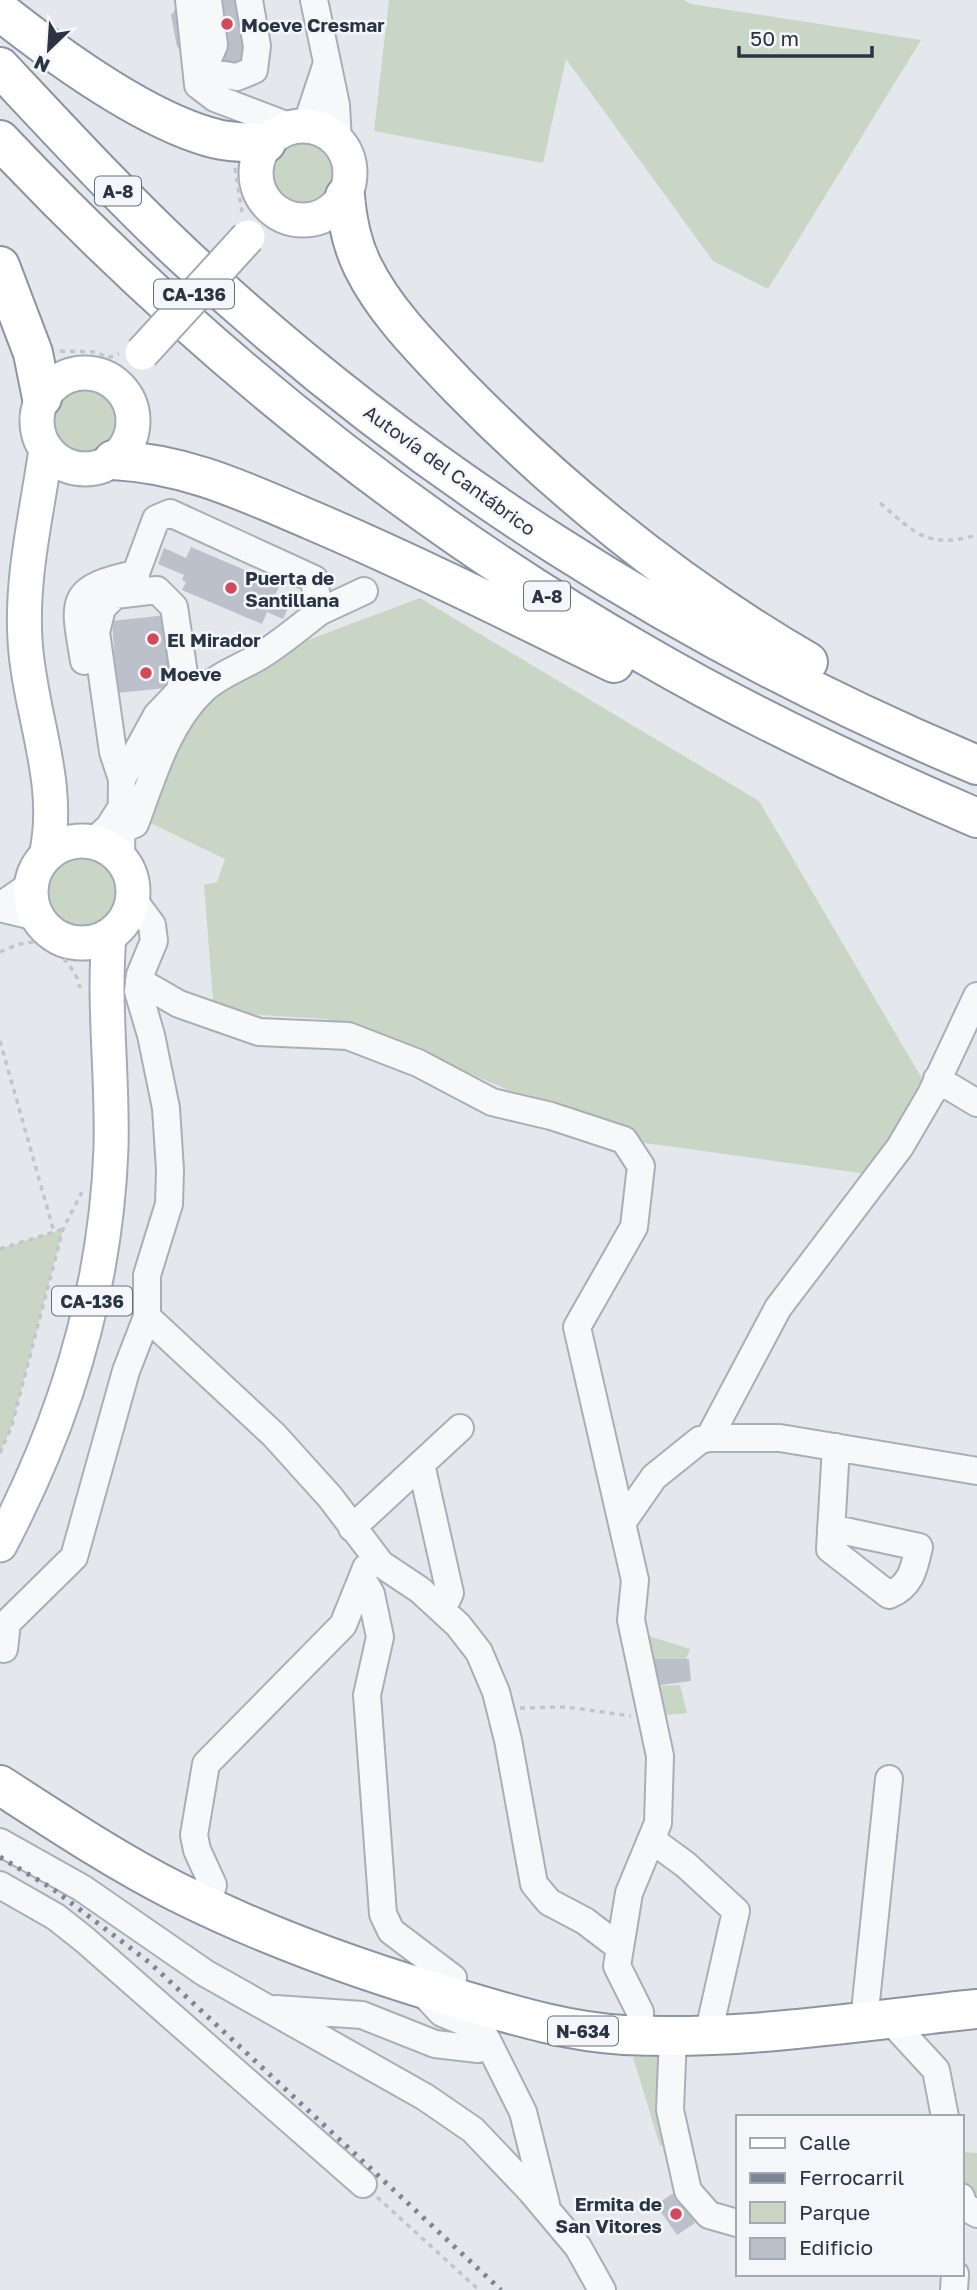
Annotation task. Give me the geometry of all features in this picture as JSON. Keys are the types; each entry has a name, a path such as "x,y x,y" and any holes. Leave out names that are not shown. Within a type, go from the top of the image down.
{"highway":[{"path":"0,10 82,70 182,127 219,140 274,139"},
{"name":"Autovía del Cantábrico","path":"0,67 113,187 215,284 334,385 471,488 621,586 699,631 821,694 977,765"},
{"name":"A-8","path":"0,140 170,308 324,438 455,535 607,633 720,697 840,757 977,818"},
{"path":"345,196 355,250 385,303 479,407 565,487 683,582 777,644 873,699 977,749"},
{"path":"0,266 33,353 42,398"},
{"path":"100,465 184,469 316,522 412,564 783,746 977,829"},
{"name":"N-634","path":"0,1785 138,1870 207,1907 434,1992 590,2032 674,2035 977,2009"}],"main road":[{"path":"324,130 338,141 350,167 345,196 321,217 306,220 262,219 256,172 258,157 274,139 324,130"},
{"name":"CA-136","path":"142,353 262,219"},
{"path":"98,376 142,353"},
{"path":"126,397 142,353"},
{"path":"36,526 56,493 100,465 123,450 132,424 126,397 119,387 98,376 85,373 60,380 42,398 37,424 46,449 57,460 100,465"},
{"path":"46,449 36,526 25,574 25,643 33,700 49,772 51,834 32,901 37,916 54,935 65,940 87,943 109,936 125,919 132,898 121,832"},
{"path":"49,772 90,843"},
{"path":"39,870 65,845 90,843 108,849 121,832"},
{"path":"106,1041 109,936"},
{"path":"65,940 81,961 106,1041"},
{"name":"CA-136","path":"0,1545 56,1425 77,1361 93,1293 104,1228 111,1151 112,1102 106,1041"}],"street":[{"path":"188,0 200,80 215,98 274,139 326,66"},
{"path":"200,80 213,53 208,0"},
{"path":"200,80 213,72 237,77 254,70 257,46 249,0"},
{"path":"314,0 336,105 338,141"},
{"path":"121,832 122,779 113,752 107,707 90,701 75,608 82,596 106,590 115,594 136,582 156,519 170,513 314,579 319,612"},
{"path":"122,779 157,715 179,692 184,674 174,607 157,590 136,582"},
{"path":"121,832 135,824 162,753 183,715 201,692 215,680 260,656 319,612 364,591"},
{"path":"0,907 39,870"},
{"path":"4,1649 7,1623 74,1557 125,1371 147,1317 147,1275 169,1204 166,1108 152,1035 138,991 153,941 152,925 132,898"},
{"path":"0,907 37,916"},
{"path":"139,981 179,1004 259,1032 348,1036 418,1063 492,1102 551,1115 624,1140 642,1166 634,1227 577,1327 635,1580 631,1620 660,1756 658,1823 629,1893 617,1966 640,2012 674,2035"},
{"path":"709,1438 778,1308 881,1176 937,1079 977,996"},
{"path":"937,1079 977,1103"},
{"path":"147,1317 274,1435 330,1497 352,1528 367,1566 380,1636 367,1695 383,1914 391,1931 453,1978 434,1992 442,2013 481,2029 488,2042 523,2112 547,2210"},
{"path":"352,1528 460,1428"},
{"path":"622,1523 654,1477 700,1440 709,1438 780,1438 977,1471"},
{"path":"831,1528 836,1447"},
{"path":"421,1464 450,1593 442,1610"},
{"path":"367,1566 381,1564 420,1590 442,1610 479,1652 496,1692 509,1740 534,1884 549,1902 585,1920 619,1947"},
{"path":"207,1907 213,1885 197,1850 194,1835 206,1764 343,1625 367,1566"},
{"path":"889,1779 875,2019 936,2070 945,2115"},
{"path":"652,1840 686,1865 736,1911 674,2035 670,2110 688,2192 709,2215 736,2222"},
{"path":"0,1842 82,1888 205,1973 425,2097 472,2130 578,2247 602,2290"},
{"path":"0,1885 56,1917 85,1940 363,2184"},
{"path":"267,2008 362,2015 435,2044 478,2049 488,2042"}],"path":[{"path":"262,219 237,190 274,139"},
{"path":"880,503 929,539 952,542 977,535"},
{"path":"0,951 13,946 38,943 58,954 70,966 81,992"},
{"path":"0,1041 54,1232"},
{"path":"0,1453 12,1425 63,1229 86,1183"},
{"path":"0,1249 63,1229"},
{"path":"544,1708 567,1707 651,1719"},
{"path":"363,2184 479,2290"}],"green space":[{"path":"389,0 684,0 691,4 921,40 768,289 713,261 566,59 543,163 374,131"},
{"path":"304,142 316,144 327,151 334,162 334,186 327,197 316,204 304,206 292,204 281,197 274,186 272,174 274,162 281,151 292,144"},
{"path":"79,387 91,387 109,396 116,407 116,433 109,444 98,451 79,453 66,448 57,439 52,426 52,414 57,401 66,392"},
{"path":"420,598 759,801 931,1094 881,1176 624,1140 397,1042 327,1019 214,1012 204,885 217,882 225,859 140,818 164,762 220,681 300,643"},
{"path":"73,854 89,854 103,860 114,871 120,885 120,901 114,915 103,926 89,932 73,932 59,926 48,915 42,901 42,885 48,871 59,860"},
{"path":"63,1229 12,1425 0,1453 0,1249"},
{"path":"646,1635 690,1649 686,1659 652,1659"},
{"path":"680,1685 687,1713 658,1716 653,1686"},
{"path":"633,2057 664,2057 672,2144 660,2146"},
{"path":"963,2152 977,2153 977,2214 963,2199"}],"building":[{"path":"236,0 249,61 226,64 177,47 171,15 176,9"},
{"name":"Puerta de Santillana","path":"191,547 280,585 274,597 290,604 283,619 267,612 262,624 182,590 186,582 182,580 184,575 158,564 164,548 186,558"},
{"path":"166,615 175,687 117,693 112,621"},
{"path":"652,1659 689,1659 691,1681 653,1686"},
{"name":"Ermita de San Vitores","path":"675,2192 695,2223 677,2235 656,2205"}],"railway":[{"path":"0,1857 53,1889 150,1963 501,2290"}],"place":[{"name":"Moeve Cresmar","path":"227,24"},
{"name":"Puerta de Santillana","path":"231,588"},
{"name":"El Mirador","path":"153,639"},
{"name":"Moeve","path":"146,673"},
{"name":"Ermita de San Vitores","path":"676,2214"}]}
